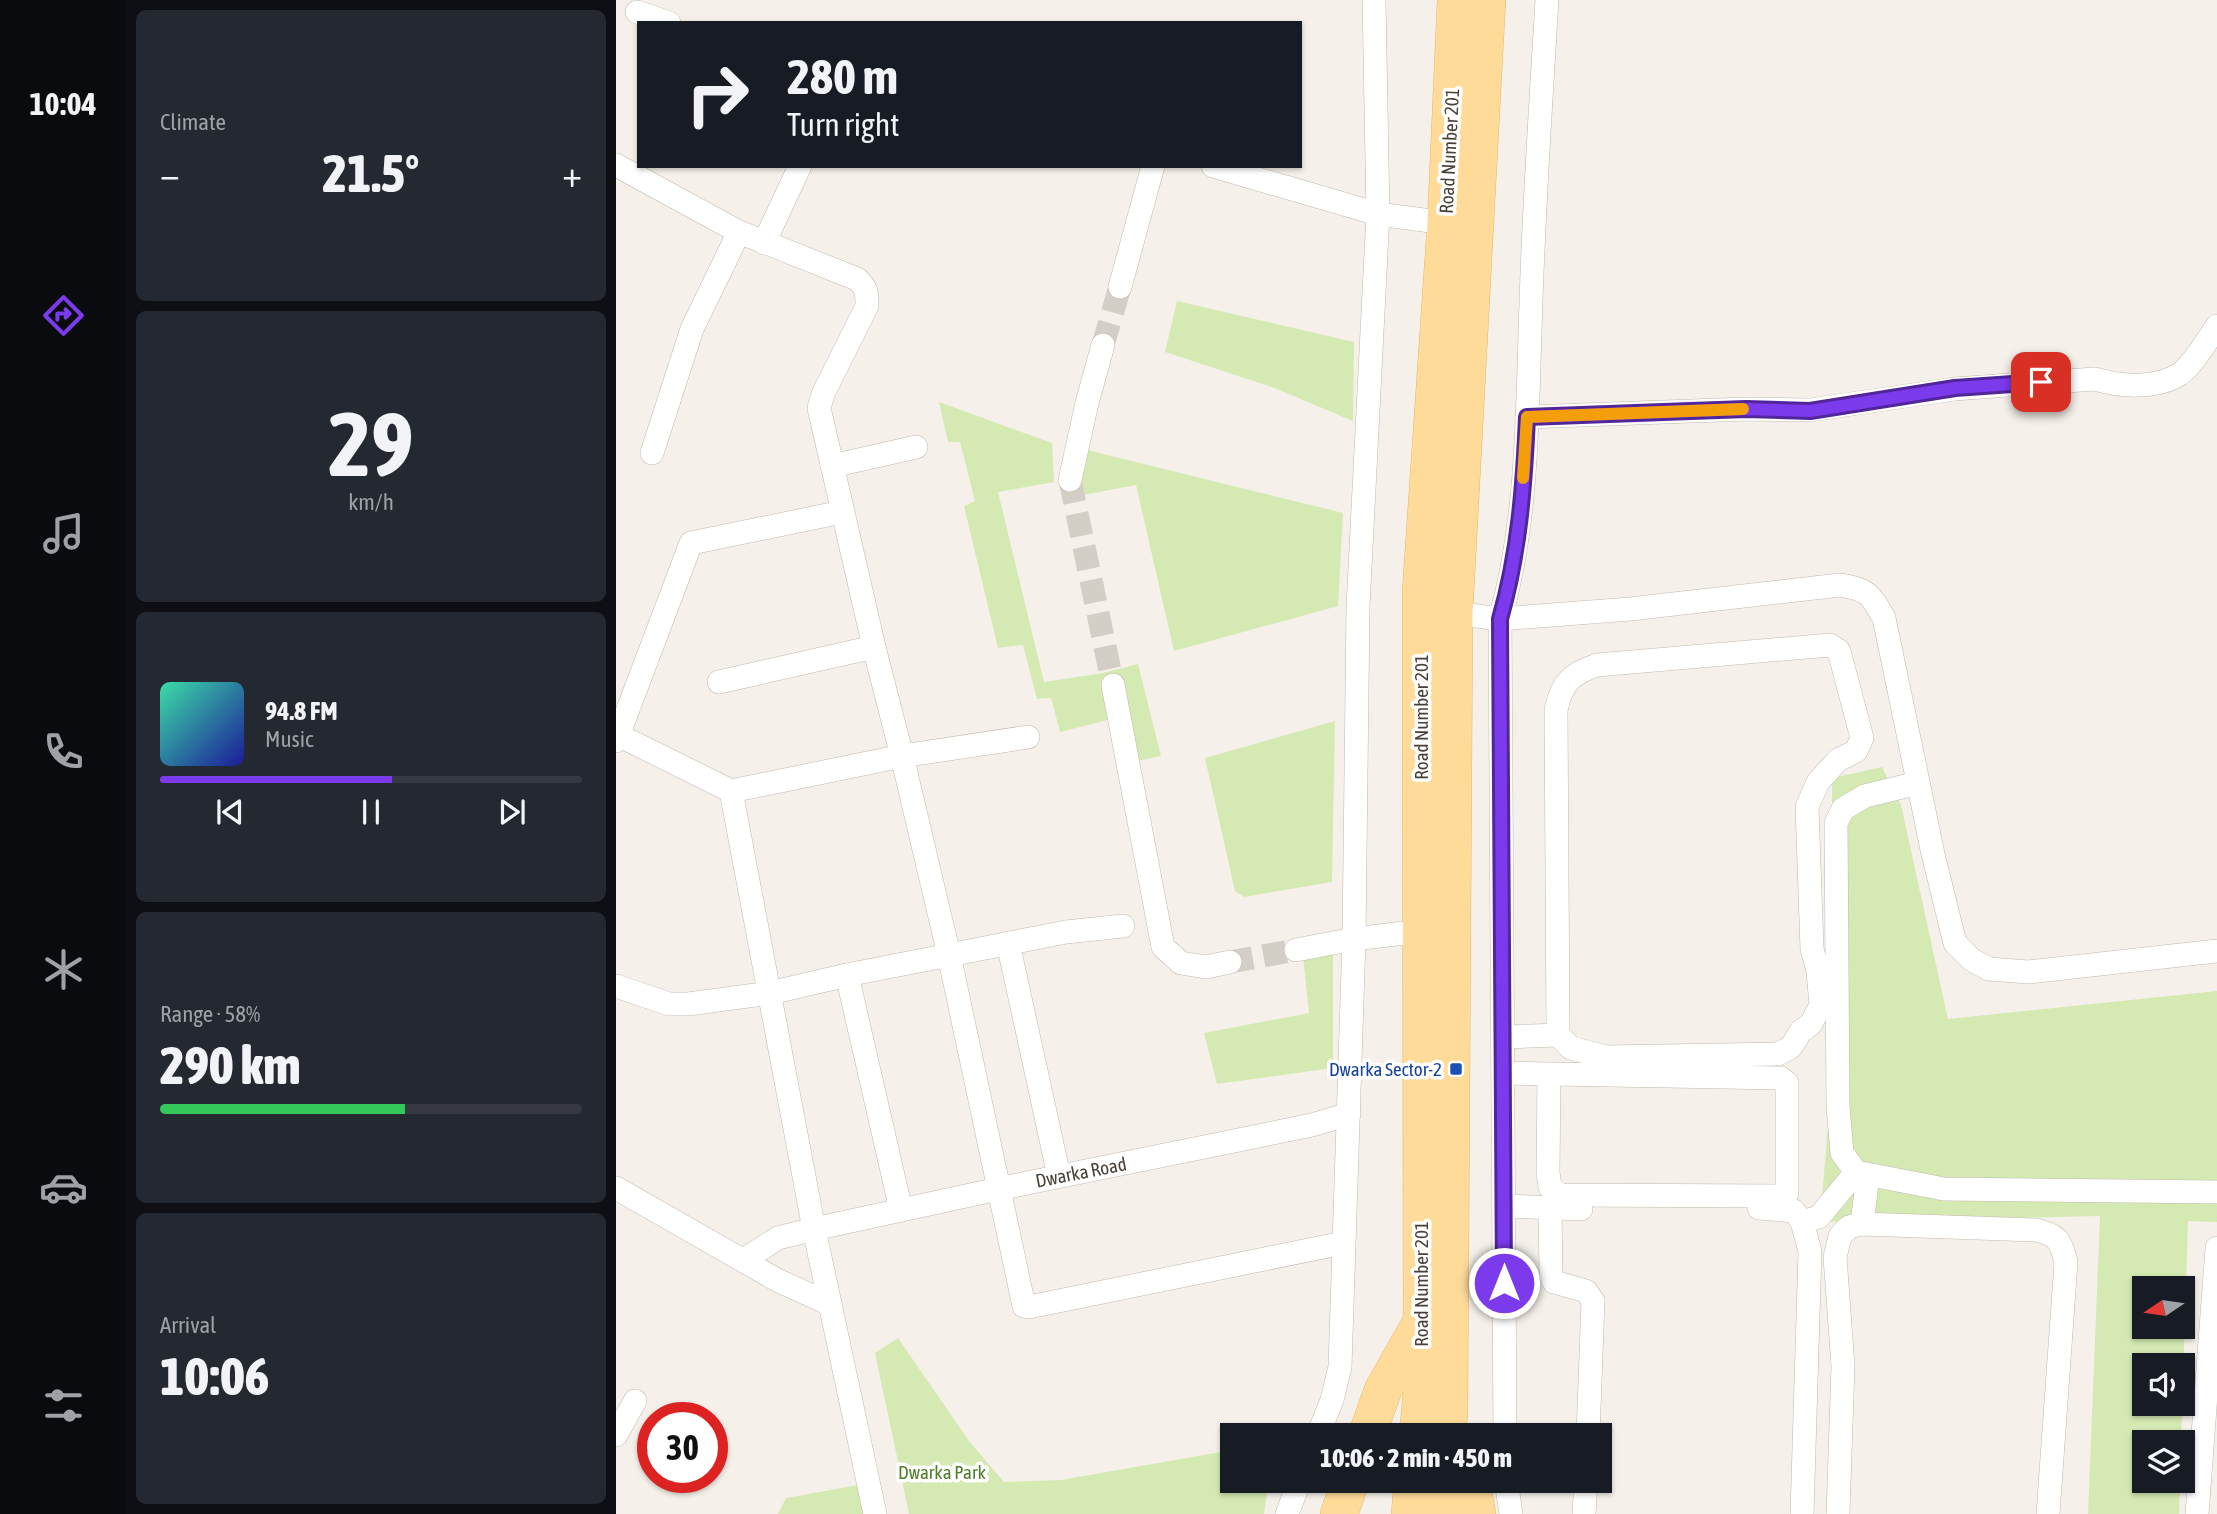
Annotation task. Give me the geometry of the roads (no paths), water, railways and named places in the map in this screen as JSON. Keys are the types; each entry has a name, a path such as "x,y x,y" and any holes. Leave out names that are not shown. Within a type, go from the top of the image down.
{"main road":[{"name":"Road Number 201","path":"1419,1423 1422,1391 1421,592 1446,223 1456,0"},
{"name":"Road Number 201","path":"1451,1423 1454,613 1487,0"},
{"path":"1371,1423 1382,1390 1421,1323"},
{"path":"1339,1514 1346,1493"},
{"path":"1410,1514 1412,1493"},
{"path":"1441,1514 1442,1493"},
{"path":"1473,1493 1477,1514"}],"street":[{"path":"1323,1423 1340,1367 1354,939 1358,607 1378,214 1374,0"},
{"path":"1505,1423 1500,619 1510,583 1518,536 1527,417 1534,206 1548,0"},
{"path":"637,12 663,21"},
{"path":"616,165 739,232 857,279 864,285 867,293 867,306 822,394 819,408 949,956 1024,1306 1030,1307 1343,1243"},
{"path":"764,243 799,168"},
{"path":"1120,288 1152,168"},
{"path":"1220,168 1378,214 1446,223"},
{"path":"652,453 692,329 739,232"},
{"path":"1527,417 1746,409 1810,411 1916,393 1987,385 2095,379 2110,384 2159,383 2182,373 2208,353 2217,326"},
{"path":"1070,480 1103,345"},
{"path":"832,466 916,447"},
{"path":"842,512 691,543 617,736 731,791 902,756 1028,737"},
{"path":"1454,613 1500,619 1630,609 1840,585 1854,587 1871,596 1884,618 1955,943 1972,960 1989,969 2028,972 2217,951"},
{"path":"1830,645 1839,651 1862,738 1856,751 1838,760 1818,782 1807,807 1812,949 1818,971 1821,1006 1811,1024 1801,1031 1791,1047 1778,1054 1606,1057 1571,1048 1558,1035 1556,710 1560,692 1568,681 1580,671 1597,665 1830,645"},
{"path":"719,682 874,647"},
{"path":"1113,685 1163,947 1181,963 1206,967 1230,962"},
{"path":"1918,783 1865,796 1843,809 1836,823 1838,1107 1842,1153 1862,1174 1944,1189 2217,1192"},
{"path":"731,791 814,1229 875,1514"},
{"path":"1808,822 1836,823"},
{"path":"617,982 668,1004 676,1004 770,993 1008,943 1066,932 1123,926"},
{"path":"1296,950 1354,939 1421,931"},
{"path":"1008,943 1059,1177"},
{"path":"847,975 901,1210"},
{"path":"1503,1037 1558,1035"},
{"path":"1503,1073 1781,1078 1787,1083 1787,1193 1780,1196 1560,1195 1550,1187 1548,1172 1549,1074"},
{"name":"Dwarka Road","path":"743,1261 778,1238 814,1229 1312,1125 1349,1114"},
{"path":"1802,1222 1819,1217 1862,1174"},
{"path":"1862,1174 1862,1224"},
{"path":"616,1188 743,1261 830,1304"},
{"path":"1504,1206 1550,1209 1711,1206 1794,1211 1802,1222 1810,1251 1802,1514"},
{"path":"1550,1209 1551,1276 1554,1282 1586,1291 1593,1301 1588,1423"},
{"path":"1838,1514 1843,1366 1835,1256 1840,1236 1849,1227 1862,1224 2036,1230 2052,1234 2061,1242 2066,1262 2048,1514"},
{"path":"2197,1514 2217,1248"},
{"path":"616,1435 635,1401"},
{"path":"1287,1514 1295,1493"},
{"path":"1508,1493 1511,1514"},
{"path":"1584,1514 1585,1493"}],"tunnel":[{"path":"1103,345 1120,287"},
{"path":"1070,480 1113,685"},
{"path":"1230,962 1296,950"}],"place":[{"name":"Dwarka Sector-2","path":"1456,1069"}],"park label":[{"name":"Dwarka Park","path":"942,1472"}]}
